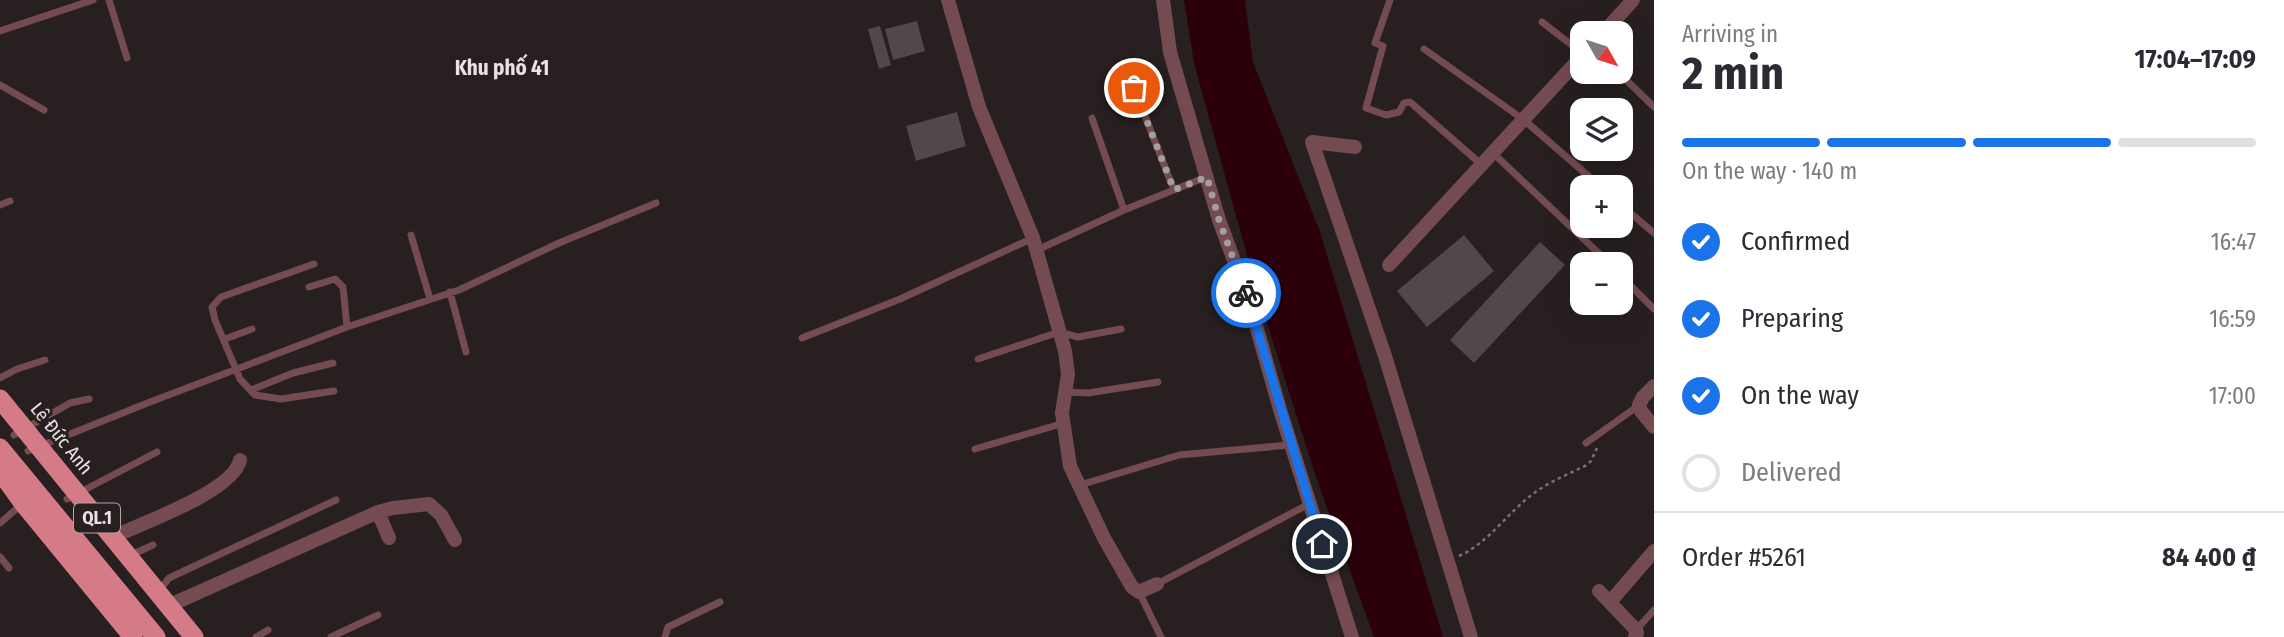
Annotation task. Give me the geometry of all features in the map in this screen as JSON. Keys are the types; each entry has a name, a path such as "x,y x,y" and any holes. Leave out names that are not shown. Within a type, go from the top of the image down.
{"highway":[{"name":"Lê Đức Anh","path":"0,399 13,438 33,449 113,537 194,637"},
{"name":"Lê Đức Anh","path":"0,417 156,637"},
{"name":"QL.1","path":"0,471 133,637"},
{"name":"Lê Đức Anh","path":"78,500 180,637"}],"street":[{"path":"948,0 979,107 1035,244 1065,351 1068,374 1062,413 1070,466 1104,538 1132,587 1139,592 1157,584"},
{"path":"1163,0 1170,52 1219,220 1249,301 1352,637"},
{"path":"1614,21 1633,0"},
{"path":"1389,265 1570,68"},
{"path":"1355,147 1312,142 1385,356 1471,637"},
{"path":"1654,386 1639,405 1654,427"},
{"path":"113,537 224,483 239,468 240,460"},
{"path":"163,599 393,508 429,504 441,515 455,540"},
{"path":"378,512 389,538"},
{"path":"1636,633 1604,597 1654,551"}],"lane":[{"path":"0,31 93,0"},
{"path":"109,0 127,58"},
{"path":"1390,0 1375,43 1383,46 1366,108 1386,115 1399,112 1404,103 1410,102 1482,165"},
{"path":"1542,22 1570,45"},
{"path":"1424,49 1524,120 1587,175"},
{"path":"1630,84 1654,107"},
{"path":"0,85 44,110"},
{"path":"1134,88 1174,190"},
{"path":"1092,118 1124,210"},
{"path":"1493,153 1596,252"},
{"path":"802,338 1207,177"},
{"path":"0,205 10,201"},
{"path":"33,449 236,368 450,292 559,243 656,204"},
{"path":"1633,215 1654,233"},
{"path":"411,234 430,299"},
{"path":"313,264 243,288 216,301 212,307 240,379 255,395 281,399 334,391"},
{"path":"309,287 335,279 343,287 347,327"},
{"path":"1633,288 1654,309"},
{"path":"450,292 466,352"},
{"path":"225,339 252,329"},
{"path":"978,359 1059,332 1078,337 1121,329"},
{"path":"0,378 44,360"},
{"path":"251,390 293,373 333,363"},
{"path":"1066,392 1088,393 1158,382"},
{"path":"13,438 70,403 89,399"},
{"path":"1586,443 1639,405"},
{"path":"975,449 1064,423"},
{"path":"1079,485 1179,455 1291,445"},
{"path":"78,500 157,452"},
{"path":"163,599 169,578 336,500"},
{"path":"0,523 23,503"},
{"path":"1157,584 1310,504"},
{"path":"129,556 153,545"},
{"path":"0,557 9,568"},
{"path":"1139,592 1161,637"},
{"path":"665,637 668,627 720,602"},
{"path":"1636,633 1654,610"},
{"path":"331,637 378,615"},
{"path":"256,637 268,630"}],"path":[{"path":"1446,562 1470,551 1540,489 1585,466 1591,461 1600,441"}],"shaded area":[{"path":"1184,0 1245,0 1253,62 1320,232 1443,637 1374,637 1315,474 1256,288 1194,63"}],"building":[{"path":"917,21 925,51 893,60 885,29"},
{"path":"880,26 891,65 879,69 868,29"},
{"path":"957,112 966,146 916,161 906,126"},
{"path":"1464,235 1494,271 1427,327 1397,291"},
{"path":"1540,242 1565,265 1474,363 1450,340"}],"way so far":[{"path":"1134,88 1174,190 1207,177 1219,220 1246,293"}],"district":[{"name":"Khu phố 41","path":"502,68"}],"route":[{"path":"1246,293 1322,544"}]}
